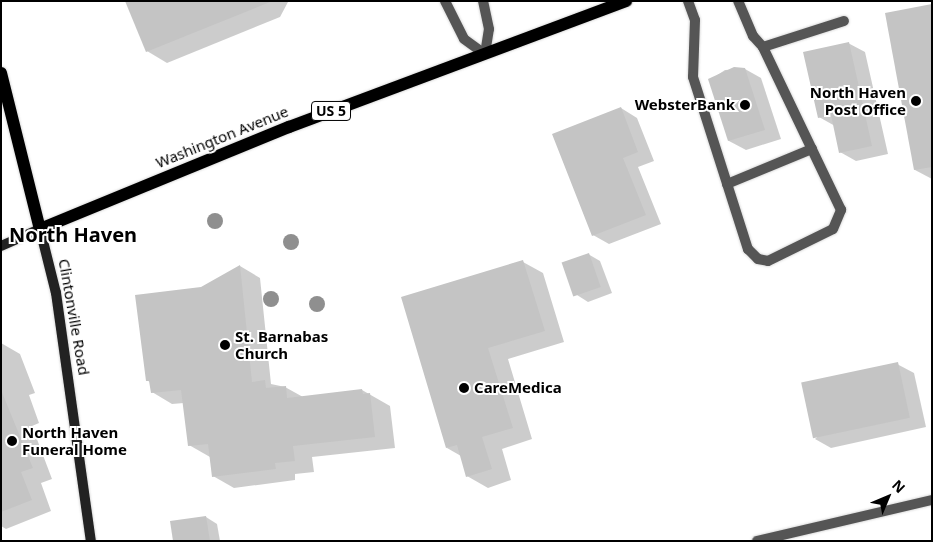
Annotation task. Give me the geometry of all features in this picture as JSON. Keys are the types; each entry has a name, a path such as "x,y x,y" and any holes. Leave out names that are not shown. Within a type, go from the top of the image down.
{"main road":[{"name":"Washington Avenue","path":"1,246 270,135 626,1"},
{"name":"Clintonville Road","path":"1,72 56,293 91,541"}],"street":[{"path":"445,1 464,39 485,54 489,30 484,1"},
{"path":"688,1 695,20 693,77 748,249 758,259 768,261 833,229 838,222 841,210 763,47 753,36 738,1"},
{"path":"763,47 844,21"},
{"path":"727,184 812,148"},
{"path":"757,541 932,500"}],"building":[{"path":"125,1 270,1 270,2 146,52"},
{"name":"North Haven Post Office","path":"932,4 932,167 914,170 885,13"},
{"path":"849,42 872,146 839,153 831,115 818,118 803,52"},
{"path":"734,67 745,68 765,130 728,141 708,79"},
{"path":"621,107 638,152 623,158 646,215 592,236 552,134"},
{"path":"589,253 601,287 573,296 562,262"},
{"name":"CareMedica","path":"523,260 545,331 488,348 513,428 482,437 492,469 466,477 457,445 446,448 401,297"},
{"name":"St. Barnabas Church","path":"240,265 252,382 265,380 266,388 286,386 287,398 362,389 363,394 370,393 375,437 293,446 295,461 275,463 276,469 212,477 208,444 188,446 181,390 151,393 149,381 146,381 135,295 201,287"},
{"path":"898,362 910,418 813,438 801,383"},
{"name":"North Haven Funeral Home","path":"1,390 33,468 21,472 32,500 1,512"},
{"path":"206,516 210,541 173,541 170,521"}],"place":[{"name":"North Haven Post Office","path":"916,101"},
{"name":"WebsterBank","path":"745,105"},
{"name":"St. Barnabas Church","path":"225,345"},
{"name":"CareMedica","path":"464,388"},
{"name":"North Haven Funeral Home","path":"12,441"}],"district":[{"name":"North Haven","path":"73,234"}]}
